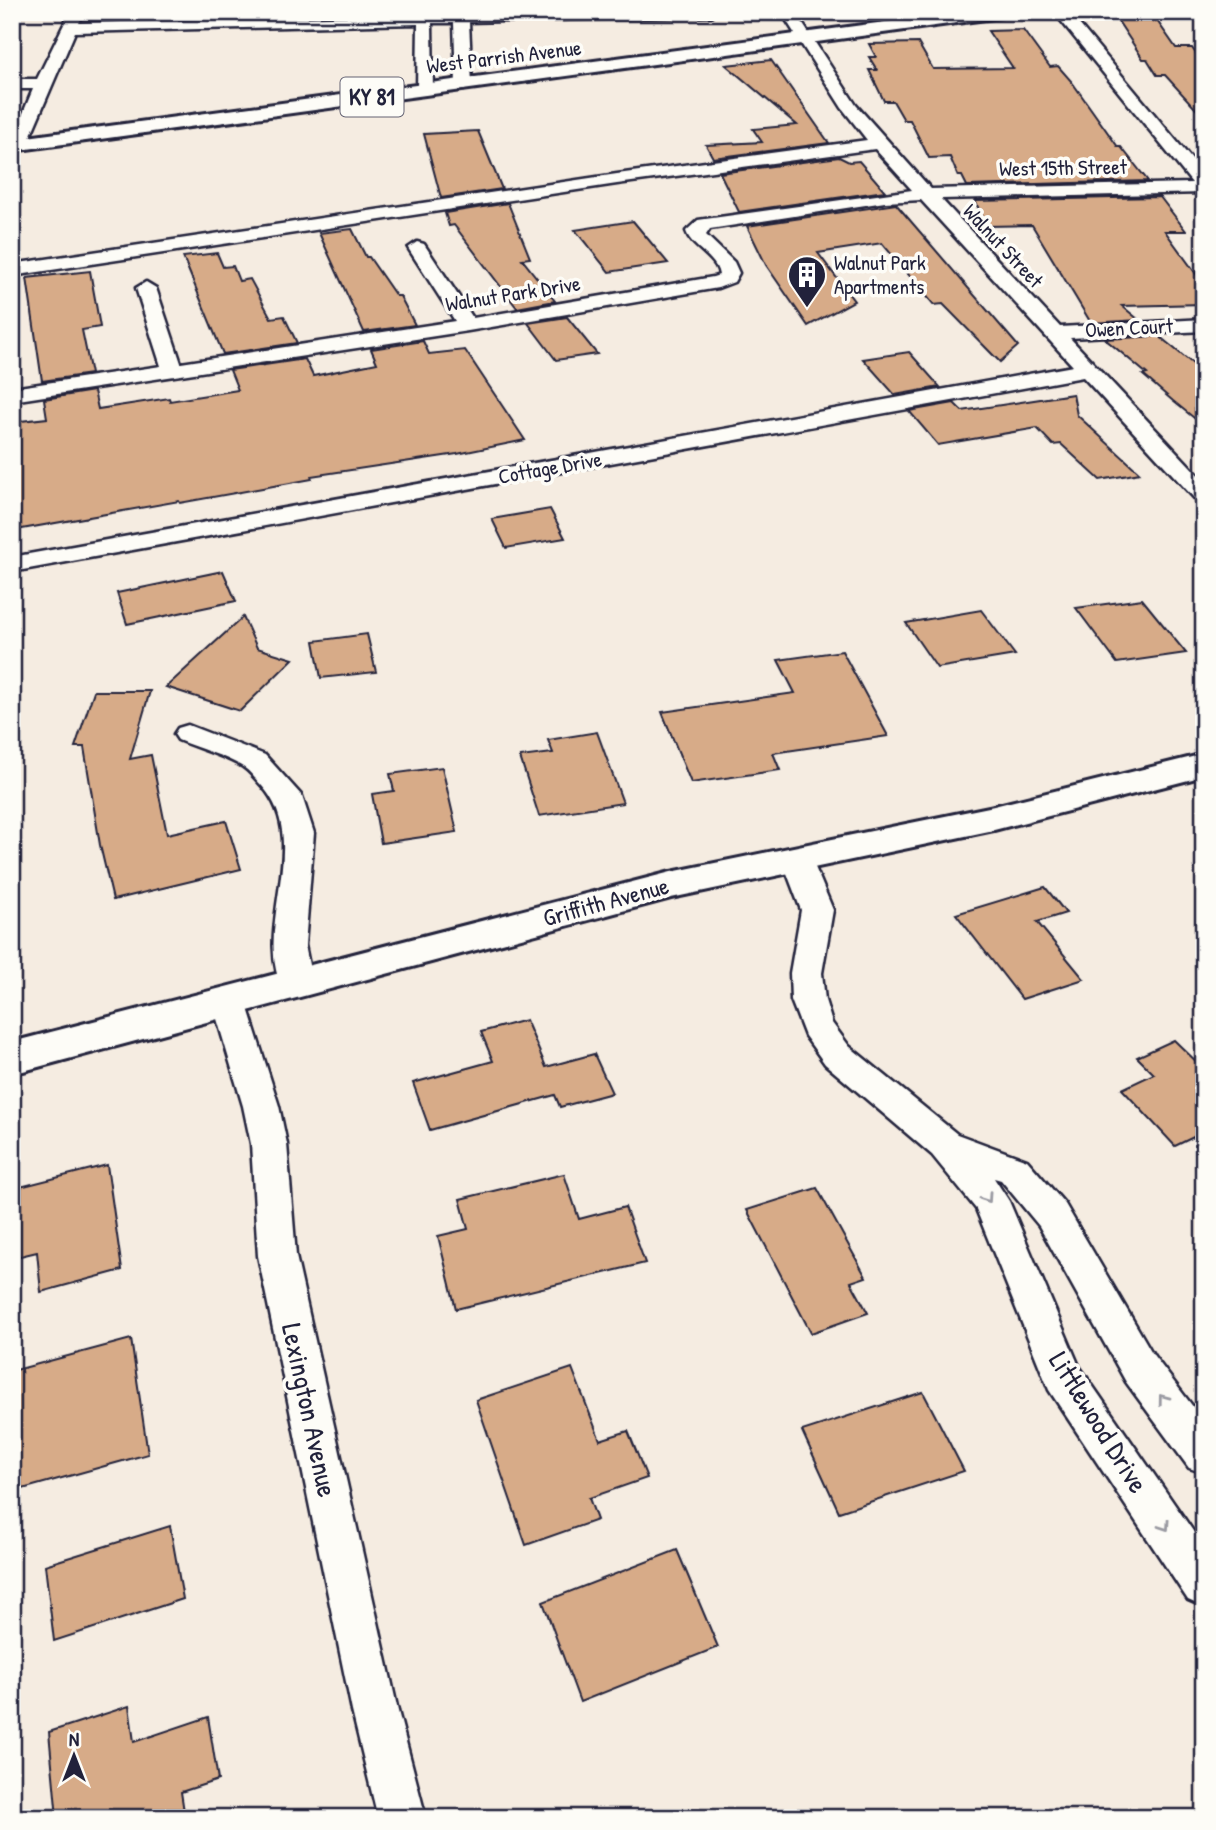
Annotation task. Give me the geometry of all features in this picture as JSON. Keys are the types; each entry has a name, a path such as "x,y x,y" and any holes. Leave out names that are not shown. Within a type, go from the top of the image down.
{"main road":[{"name":"West Parrish Avenue","path":"16,145 1002,12"},
{"name":"Griffith Avenue","path":"12,1058 671,885 994,818 1204,765"}],"street":[{"path":"16,145 77,12"},
{"path":"69,28 461,15 710,12"},
{"name":"Walnut Street","path":"788,12 850,108 879,144 1204,495"},
{"path":"1061,12 1204,187"},
{"path":"461,15 464,85"},
{"path":"425,16 425,90"},
{"path":"12,85 43,84"},
{"path":"12,270 617,179 879,144"},
{"name":"West 15th Street","path":"924,194 1204,187"},
{"name":"Walnut Park Drive","path":"12,395 468,325 718,282 727,278 729,273 727,267 697,237 695,231 705,225 885,197 924,194"},
{"path":"417,248 468,325"},
{"path":"146,289 173,371"},
{"name":"Owen Court","path":"1054,334 1080,330 1204,325"},
{"name":"Cottage Drive","path":"12,565 1087,370"},
{"path":"188,734 255,761 287,796 299,833 289,944 297,985"},
{"name":"Littlewood Drive","path":"797,860 817,910 806,973 808,1000 817,1027 837,1055 945,1145 991,1201 1063,1377 1204,1586"},
{"name":"Lexington Avenue","path":"229,1002 261,1105 269,1144 277,1256 375,1711 402,1818"},
{"name":"Littlewood Drive","path":"945,1145 1014,1170 1052,1215 1140,1369 1204,1454"}],"building":[{"path":"1116,18 1155,18 1176,48 1192,48 1204,65 1204,118 1165,75 1157,75"},
{"path":"1023,30 1050,67 1058,66 1072,82 1118,147 1121,147 1148,181 967,186 962,176 958,176 950,157 929,158 910,120 904,120 893,101 884,101 869,70 877,70 869,57 876,57 869,44 918,43 933,69 1013,68 988,31"},
{"path":"771,60 829,143 713,158 706,145 762,142 753,129 797,125 726,65"},
{"path":"478,131 502,189 441,198 424,134"},
{"path":"839,157 849,162 859,161 885,191 739,212 720,173"},
{"path":"1160,197 1186,231 1165,231 1204,285 1204,304 1122,306 1139,320 1091,323 1032,225 987,226 975,201"},
{"path":"508,203 530,258 522,259 555,301 517,308 454,225 449,226 445,213"},
{"path":"896,204 1018,346 1000,362 943,304 934,305 882,243 818,253 854,301 808,326 766,265 747,226"},
{"path":"633,221 668,263 609,272 575,230"},
{"path":"352,229 366,257 369,257 396,296 400,296 415,325 364,332 319,233"},
{"path":"217,253 223,267 233,266 239,281 250,279 271,318 284,316 297,343 223,354 183,257"},
{"path":"90,271 100,327 82,330 91,374 42,381 27,278"},
{"path":"567,317 597,354 556,360 528,323"},
{"path":"1159,336 1204,373 1204,426 1105,339"},
{"path":"423,341 429,354 465,350 525,440 16,530 12,505 12,422 47,418 44,399 94,391 98,409 169,398 170,401 238,390 230,370 305,359 313,376 377,363 371,349"},
{"path":"909,352 940,387 895,395 863,359"},
{"path":"1073,394 1077,415 1140,473 1100,480 1061,444 1053,445 1037,428 938,445 909,411 954,403 962,411"},
{"path":"550,509 565,538 506,548 492,519"},
{"path":"223,571 236,601 127,624 117,593"},
{"path":"1142,599 1186,653 1117,663 1076,608"},
{"path":"981,610 1015,655 937,668 906,623"},
{"path":"243,617 257,648 293,659 240,711 166,687"},
{"path":"367,634 376,672 321,678 314,641"},
{"path":"842,651 888,736 773,753 780,770 691,783 662,712 795,693 778,660"},
{"path":"94,691 150,691 130,759 151,755 167,834 226,821 241,869 113,900 100,845 84,747 75,747"},
{"path":"597,732 623,803 539,816 520,757 553,753 548,740"},
{"path":"442,767 457,832 381,843 372,794 394,791 390,774"},
{"path":"1045,887 1066,913 1037,922 1084,979 1022,999 956,914"},
{"path":"526,1020 546,1067 594,1054 612,1093 560,1107 555,1095 430,1130 413,1083 493,1061 481,1032"},
{"path":"1174,1040 1204,1069 1204,1132 1175,1146 1122,1089 1154,1074 1137,1057"},
{"path":"107,1165 122,1270 41,1292 37,1252 12,1258 12,1189"},
{"path":"564,1174 579,1219 625,1207 645,1263 456,1309 438,1236 468,1229 460,1199"},
{"path":"817,1188 866,1277 851,1282 868,1313 811,1333 747,1210"},
{"path":"131,1339 148,1454 19,1490 12,1412 12,1371"},
{"path":"572,1368 600,1440 628,1431 647,1478 589,1498 597,1520 526,1545 476,1400"},
{"path":"923,1392 964,1471 839,1512 802,1431"},
{"path":"170,1526 183,1599 54,1641 45,1565"},
{"path":"677,1550 718,1647 580,1702 543,1602"},
{"path":"129,1706 134,1742 208,1717 218,1780 181,1792 185,1818 57,1818 49,1732"}],"place":[{"name":"Walnut Park Apartments","path":"807,309"}]}
